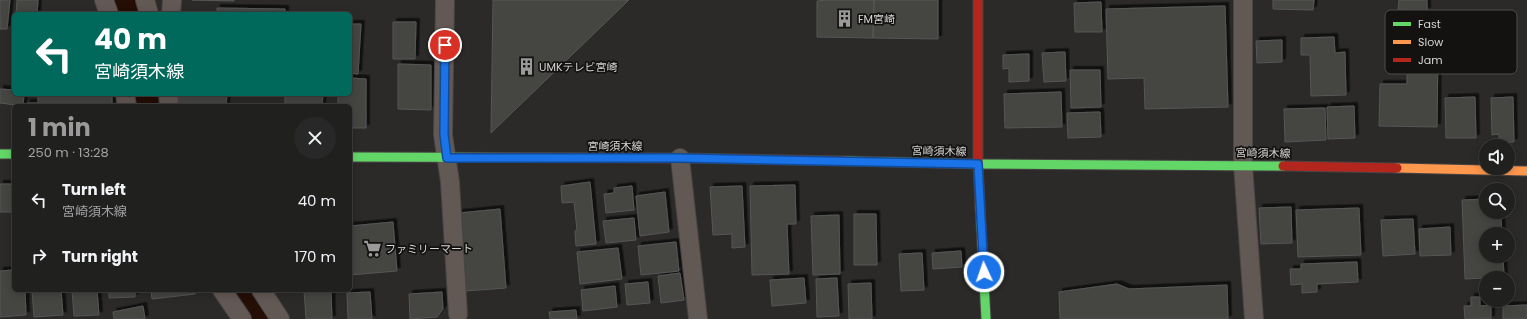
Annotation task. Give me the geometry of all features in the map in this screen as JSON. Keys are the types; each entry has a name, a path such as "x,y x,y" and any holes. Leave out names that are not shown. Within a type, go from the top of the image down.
{"main road":[{"path":"978,0 978,164 986,319"},
{"path":"0,154 12,154"},
{"name":"宮崎須木線","path":"352,157 680,158 978,164 1243,165 1527,171"}],"street":[{"path":"104,0 108,12"},
{"path":"145,0 148,12"},
{"path":"171,12 172,0"},
{"path":"445,0 444,134 450,182 458,318"},
{"path":"1243,0 1243,165 1254,319"},
{"path":"680,158 698,319"},
{"path":"223,292 242,319"},
{"path":"262,292 280,319"}],"building":[{"path":"0,0 10,0 7,29 0,29"},
{"path":"17,0 38,0 37,12 16,12"},
{"path":"192,0 234,0 234,1"},
{"name":"UMKテレビ宮崎","path":"493,0 629,0 491,133"},
{"name":"FM宮崎","path":"874,0 873,38 817,37 817,1"},
{"path":"874,0 938,0 938,39 873,38"},
{"path":"1273,0 1314,0 1313,10 1273,9"},
{"path":"1399,0 1427,0 1427,10 1398,10"},
{"path":"1101,2 1102,32 1075,32 1074,3"},
{"path":"1225,6 1228,107 1145,109 1144,78 1108,79 1106,9"},
{"path":"217,8 285,9 285,12 217,12"},
{"path":"393,22 416,22 415,59 393,59"},
{"path":"352,24 361,24 358,74 352,73"},
{"path":"1334,37 1335,53 1345,52 1346,95 1311,96 1310,55 1301,55 1301,38"},
{"path":"1282,40 1282,62 1257,63 1256,41"},
{"path":"1065,52 1066,81 1044,82 1042,53"},
{"path":"1029,54 1029,81 1009,82 1009,68 1003,69 1003,55"},
{"path":"398,64 431,65 431,110 398,109"},
{"path":"1070,70 1100,70 1101,107 1071,108"},
{"path":"1407,74 1438,74 1437,127 1379,126 1380,84 1407,84"},
{"path":"352,78 366,79 366,128 352,128 352,104 338,104 338,96 352,96"},
{"path":"0,89 12,90 12,96 24,96 23,104 0,103"},
{"path":"1061,92 1062,127 1005,128 1004,94"},
{"path":"38,96 112,96 112,104 27,104 38,103"},
{"path":"178,96 227,96 226,104 178,104"},
{"path":"285,96 323,96 322,104 285,104"},
{"path":"1475,97 1476,138 1446,138 1445,98"},
{"path":"1513,97 1514,139 1499,139 1499,134 1492,135 1491,98"},
{"path":"1354,106 1355,138 1328,139 1327,107"},
{"path":"1325,108 1326,140 1285,142 1284,109"},
{"path":"1100,112 1101,137 1068,138 1067,113"},
{"path":"590,182 596,244 576,246 575,231 577,230 574,202 562,203 561,186"},
{"path":"0,184 12,184 12,212 0,212"},
{"path":"795,185 796,224 787,224 789,274 752,275 750,186"},
{"path":"632,186 634,210 606,213 604,194 614,193 614,188"},
{"path":"742,186 745,247 732,248 732,234 713,235 710,187"},
{"path":"665,192 669,232 640,236 636,196"},
{"path":"1479,199 1479,219 1501,219 1502,227 1479,227 1479,263 1503,263 1504,271 1479,271 1479,278 1465,279 1462,200"},
{"path":"1291,207 1292,243 1261,244 1259,208"},
{"path":"1359,208 1361,255 1298,257 1296,210"},
{"path":"500,209 506,288 465,291 459,213"},
{"path":"854,214 876,214 877,265 854,265"},
{"path":"839,215 840,274 813,275 811,216"},
{"path":"634,218 636,240 606,243 603,221"},
{"path":"1413,219 1415,254 1383,256 1381,220"},
{"name":"ファミリーマート","path":"393,222 397,271 352,275 352,226"},
{"path":"1450,227 1451,255 1420,256 1419,229"},
{"path":"676,242 679,271 641,275 638,246"},
{"path":"618,248 622,279 580,284 577,252"},
{"path":"961,251 962,267 933,269 932,253"},
{"path":"922,253 924,290 901,291 899,254"},
{"path":"1357,262 1358,282 1317,284 1317,292 1302,293 1302,284 1291,285 1290,269 1301,269 1301,264"},
{"path":"12,270 12,292 25,292 26,315 0,317 0,271"},
{"path":"680,273 684,300 661,303 658,276"},
{"path":"804,278 806,303 772,306 770,280"},
{"path":"837,278 839,316 817,317 816,279"},
{"path":"648,282 650,303 627,305 625,284"},
{"path":"871,283 872,319 849,319 848,284"},
{"path":"1117,284 1129,289 1227,285 1228,319 1060,319 1059,292"},
{"path":"615,286 617,307 583,311 581,290"},
{"path":"32,292 61,292 63,315 34,317"},
{"path":"72,292 97,292 99,315 74,316"},
{"path":"109,292 135,292 135,297 109,298"},
{"path":"151,292 194,292 195,294 152,299"},
{"path":"304,292 331,292 332,319 306,319"},
{"path":"370,292 372,319 348,319 347,293"},
{"path":"442,292 443,309 437,317 410,319 409,294"},
{"path":"1471,297 1479,297 1479,307 1491,307 1491,319 1465,319 1464,306 1471,306"},
{"path":"1527,305 1527,319 1503,319 1503,307 1515,307 1515,306"},
{"path":"143,306 145,319 114,319 113,312"},
{"path":"576,310 577,319 550,319 549,312"}],"waterway":[{"path":"122,0 125,12"},
{"path":"142,96 144,104"},
{"path":"244,292 262,319"}],"traffic: fast":[{"path":"0,154 12,154"},
{"path":"352,157 684,158"},
{"path":"845,161 978,164 1283,166"},
{"path":"980,205 986,319"}],"traffic: slow":[{"path":"1397,168 1527,171"}],"traffic: jam":[{"path":"978,0 978,164 980,205"},
{"path":"684,158 845,161"},
{"path":"1283,166 1397,168"}],"place":[{"name":"FM宮崎","path":"845,19"},
{"name":"UMKテレビ宮崎","path":"526,67"},
{"name":"ファミリーマート","path":"372,249"}],"route":[{"path":"445,45 444,134 447,158 680,158 978,164 984,272"}]}
